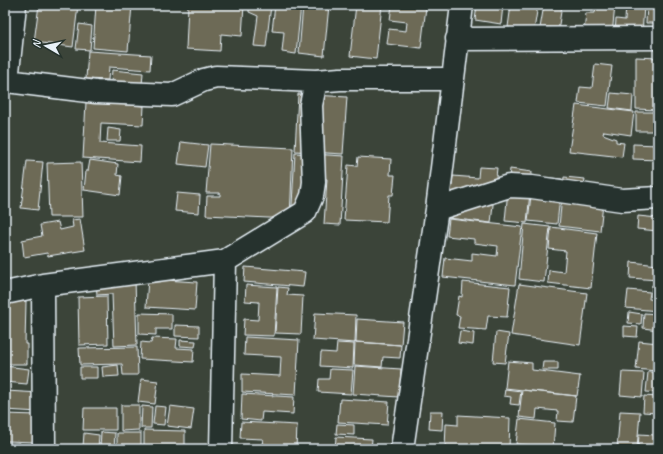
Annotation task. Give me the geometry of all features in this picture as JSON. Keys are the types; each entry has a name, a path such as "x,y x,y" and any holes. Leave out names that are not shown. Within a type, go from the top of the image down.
{"street":[{"path":"15,5 7,81 96,92 172,95 204,80 216,77 316,81 340,79 452,79"},
{"path":"402,449 437,209 462,5"},
{"path":"458,39 658,38"},
{"path":"5,293 43,285 225,262 305,212 312,196 314,182 311,104 316,81"},
{"path":"437,209 509,186 532,187 622,200 658,198"},
{"path":"221,449 225,262"},
{"path":"43,285 44,449"}],"building":[{"path":"39,5 78,5 73,47 34,42"},
{"path":"96,5 132,5 128,51 93,48"},
{"path":"188,5 244,5 242,36 221,34 220,51 186,49"},
{"path":"249,5 271,5 266,47 254,46 258,16 249,12"},
{"path":"275,5 301,5 296,54 282,52 284,32 272,31"},
{"path":"303,5 329,5 324,56 299,53"},
{"path":"356,5 382,5 376,59 350,56"},
{"path":"392,5 426,7 421,48 387,44 389,29 406,31 407,22 390,20"},
{"path":"421,5 435,5 435,7"},
{"path":"477,5 503,5 501,24 475,20"},
{"path":"511,5 538,5 534,30 508,27"},
{"path":"544,5 562,5 558,31 540,28"},
{"path":"595,5 615,5 612,35 584,32 586,13 595,13"},
{"path":"626,5 644,5 642,35 615,33 616,19 625,20"},
{"path":"647,5 658,5 658,23 646,23"},
{"path":"79,24 92,26 90,50 76,49"},
{"path":"88,51 151,55 150,70 109,67 108,80 86,79"},
{"path":"636,57 658,58 658,110 636,109"},
{"path":"595,64 612,66 607,106 578,103 580,87 592,88"},
{"path":"112,70 143,73 142,85 111,82"},
{"path":"611,93 633,95 632,111 609,108"},
{"path":"298,94 347,97 343,154 295,151"},
{"path":"86,102 144,106 143,125 101,123 100,143 141,146 140,162 83,158"},
{"path":"576,105 634,112 631,135 604,131 603,134 616,139 616,142 624,143 622,157 569,151"},
{"path":"636,112 658,112 658,131 636,131"},
{"path":"108,128 121,130 120,141 107,141"},
{"path":"181,142 208,145 205,167 178,164"},
{"path":"210,144 293,148 290,219 206,215 207,196 220,196 220,193 206,193"},
{"path":"633,144 658,145 658,160 633,159"},
{"path":"295,153 344,156 340,225 324,224 327,179 305,177 306,223 291,222"},
{"path":"358,157 391,159 390,175 395,175 393,195 389,195 387,222 344,220 348,165 357,166"},
{"path":"90,160 118,164 117,175 122,176 120,195 84,190 86,171 88,171"},
{"path":"27,161 43,162 38,210 21,208"},
{"path":"81,162 83,217 49,217 47,163"},
{"path":"479,167 497,168 491,223 448,218 453,176 478,178"},
{"path":"510,169 532,172 527,223 505,221"},
{"path":"541,177 562,179 557,224 528,221 531,195"},
{"path":"564,177 585,179 584,184 604,195 600,231 559,226"},
{"path":"177,193 200,195 199,213 175,211"},
{"path":"638,216 658,218 658,231 637,229"},
{"path":"80,219 85,250 48,256 47,253 24,257 22,240 42,236 40,225 58,222 60,230 73,227 72,220"},
{"path":"449,219 522,227 515,285 443,277 445,258 472,261 472,253 497,256 498,246 474,243 474,239 447,236"},
{"path":"524,224 550,227 544,282 519,279"},
{"path":"551,227 597,233 591,288 548,283 549,270 564,272 566,251 549,249"},
{"path":"631,262 658,265 658,280 630,278"},
{"path":"245,267 305,272 303,287 244,282"},
{"path":"148,279 197,282 195,310 146,307"},
{"path":"135,280 137,345 114,346 112,294 97,295 96,281"},
{"path":"463,282 510,287 507,317 488,316 486,330 458,328 460,316 456,315 459,296 462,297"},
{"path":"519,284 587,293 580,345 511,335"},
{"path":"246,285 277,287 274,336 243,335 244,319 258,320 259,302 245,301"},
{"path":"652,285 658,285 658,298 651,297"},
{"path":"278,287 288,288 287,295 303,296 301,334 275,333"},
{"path":"628,290 650,292 649,299 658,300 658,311 626,308"},
{"path":"107,296 108,344 79,345 78,297"},
{"path":"9,301 26,301 25,344 27,344 27,364 8,364"},
{"path":"6,305 7,359 5,357"},
{"path":"629,312 642,314 641,324 628,323"},
{"path":"139,313 172,314 172,329 156,329 156,335 139,334"},
{"path":"315,313 356,315 355,343 313,340"},
{"path":"644,313 658,314 658,330 643,328"},
{"path":"357,319 403,322 401,345 356,342"},
{"path":"175,325 199,326 199,337 175,336"},
{"path":"624,326 638,327 637,337 624,336"},
{"path":"460,331 474,333 473,345 458,343"},
{"path":"496,332 509,334 505,363 493,362"},
{"path":"245,337 299,340 296,395 242,392 242,374 280,376 281,357 244,355"},
{"path":"152,338 177,339 176,348 194,349 193,362 140,359 141,342 151,343"},
{"path":"180,340 196,341 195,347 180,346"},
{"path":"639,341 658,343 656,371 636,369"},
{"path":"355,342 401,345 400,358 383,357 382,367 354,365"},
{"path":"337,343 354,344 353,368 320,366 321,352 336,353"},
{"path":"137,347 138,375 123,375 122,364 80,365 79,348"},
{"path":"508,361 532,363 532,370 580,376 577,396 505,388"},
{"path":"543,362 558,362 558,370 542,370"},
{"path":"118,365 119,376 103,377 102,367"},
{"path":"5,366 29,369 27,384 5,382"},
{"path":"355,366 401,369 399,397 353,394"},
{"path":"80,367 97,367 97,378 80,378"},
{"path":"330,369 353,370 351,394 318,392 319,379 329,379"},
{"path":"622,372 644,373 642,397 620,395"},
{"path":"648,372 658,372 658,393 646,392"},
{"path":"141,379 158,381 155,404 138,402"},
{"path":"505,389 521,391 519,405 510,404 511,397 504,396"},
{"path":"522,390 576,396 573,422 557,421 558,411 537,409 536,419 519,417"},
{"path":"6,391 40,393 39,412 5,410"},
{"path":"242,394 294,397 293,414 262,412 261,421 241,419"},
{"path":"644,396 658,397 658,449 638,449 639,434 655,435 657,413 643,412"},
{"path":"340,399 389,402 387,425 338,422"},
{"path":"121,405 139,405 139,430 121,431"},
{"path":"142,406 152,407 151,428 141,428"},
{"path":"155,406 166,407 164,425 153,424"},
{"path":"170,406 194,409 191,429 167,426"},
{"path":"84,408 116,408 116,430 83,430"},
{"path":"430,411 443,411 442,430 429,429"},
{"path":"620,411 640,412 637,449 617,449"},
{"path":"5,414 37,415 36,442 5,441"},
{"path":"458,415 510,418 509,449 445,449 446,424 458,425"},
{"path":"519,419 555,423 553,448 516,444"},
{"path":"241,422 297,425 296,449 272,449 272,445 262,444 263,439 240,438"},
{"path":"337,424 354,425 354,435 336,434"},
{"path":"144,430 185,431 185,449 144,449"},
{"path":"101,432 115,433 114,449 100,449"},
{"path":"84,433 99,435 98,449 83,447"},
{"path":"117,433 141,433 141,449 117,449"},
{"path":"336,437 372,439 371,449 335,449"},
{"path":"20,443 20,449 6,449 5,444"},
{"path":"517,447 537,449 517,449"}]}
